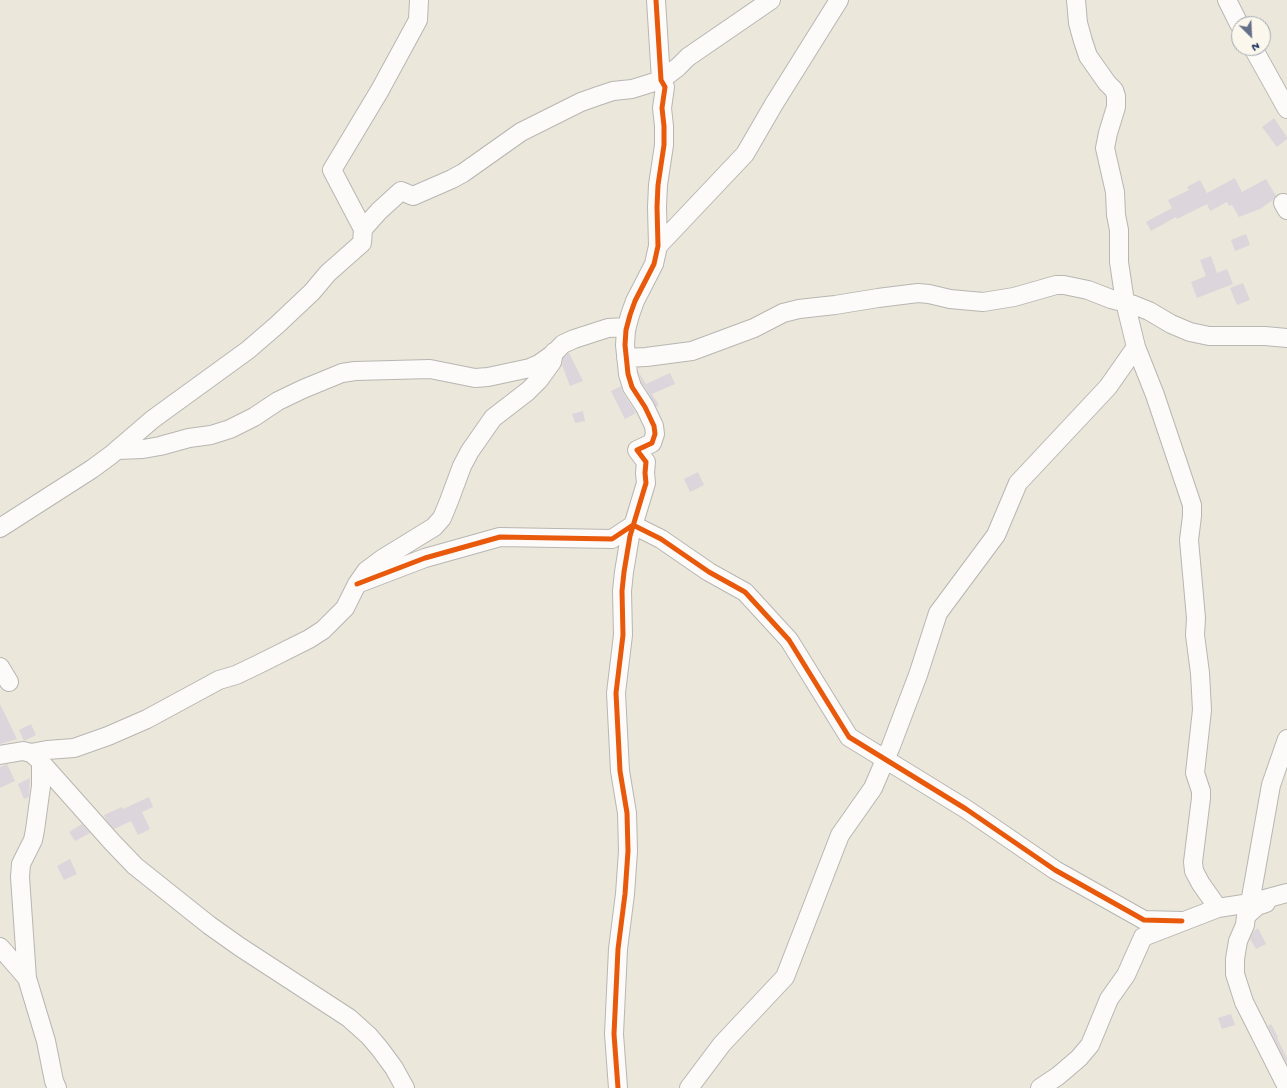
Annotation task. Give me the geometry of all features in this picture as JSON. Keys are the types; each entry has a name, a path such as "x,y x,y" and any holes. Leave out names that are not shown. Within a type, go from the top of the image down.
{"street":[{"path":"0,528 92,469 153,419 248,350 277,325 312,292 328,273 362,243 363,229 332,170 380,90 418,20 419,0"},
{"path":"618,1088 614,1034 618,949 625,894 628,851 627,813 620,771 616,693 623,635 622,591 624,572 630,536 646,483 646,462 637,450 652,443 655,434 654,426 645,407 632,387 625,345 627,327 635,301 654,264 658,246 657,207 658,186 664,145 662,108 665,87 661,80 656,0"},
{"path":"363,229 379,211 401,191 412,196 452,180 521,132 581,102 613,91 632,89 661,80 688,57 770,0"},
{"path":"658,246 745,154 774,104 839,0"},
{"path":"1076,0 1078,23 1088,56 1107,83 1114,90 1116,96 1116,107 1105,148 1115,192 1116,215 1119,230 1119,262 1125,302 1136,348 1155,394 1192,505 1189,540 1196,618 1195,635 1200,673 1202,710 1195,773 1201,791 1201,798 1194,871 1201,884 1218,908"},
{"path":"1227,0 1235,16"},
{"path":"1257,56 1287,109"},
{"path":"626,358 692,351 754,328 783,313 799,309 918,293 929,294 950,300 982,302 1001,300 1056,285 1064,285 1088,290 1111,299 1125,302 1149,311 1171,324 1190,332 1209,336 1265,336 1287,338"},
{"path":"117,450 143,449 160,446 189,438 211,435 230,429 254,417 278,401 342,373 354,371 430,369 475,378 488,376 530,368 539,364 563,344 574,339 608,328 627,327"},
{"path":"689,1088 722,1044 785,977 840,836 872,788 885,760 918,675 938,613 996,535 1018,483 1108,387 1136,348"},
{"path":"36,758 47,750 74,748 108,736 147,719 219,680 250,669 310,639 327,626 345,608 357,584 366,571 382,559 434,527 442,518 462,466 470,451 493,418 528,391 539,380 552,362 554,352"},
{"path":"633,525 661,539 709,572 745,592 789,640 849,736 885,760 966,809 1055,870 1144,920 1182,921"},
{"path":"357,584 425,558 500,537 592,540 612,539 633,525"},
{"path":"0,667 9,682"},
{"path":"1250,903 1271,785 1287,739"},
{"path":"0,756 23,751 36,758 135,866 209,925 349,1018 369,1036 380,1049 394,1068 405,1088"},
{"path":"36,758 41,786 36,830 33,840 21,864 20,877 26,978 46,1041 54,1081 57,1088"},
{"path":"1040,1088 1058,1076 1079,1058 1090,1045 1109,999 1126,975 1143,937 1218,908 1250,903 1286,893"},
{"path":"1286,893 1257,906 1246,916 1245,925 1238,940 1235,974 1244,1002 1287,1087"},
{"path":"0,947 26,978"}],"building":[{"path":"1274,118 1287,137 1287,139 1277,147 1262,127"},
{"path":"1235,178 1242,192 1266,179 1276,196 1273,200 1260,209 1239,217 1232,205 1229,206 1227,202 1210,211 1207,204 1177,219 1176,217 1151,231 1146,222 1172,208 1168,200 1189,190 1187,187 1200,180 1207,193"},
{"path":"1246,234 1250,245 1235,251 1231,240"},
{"path":"1211,256 1217,273 1227,269 1233,284 1197,298 1191,282 1206,276 1200,260"},
{"path":"1243,283 1250,300 1237,305 1230,288"},
{"path":"569,353 583,381 570,386 562,365 563,358"},
{"path":"638,371 646,384 670,373 675,384 652,394 659,405 656,407 642,383"},
{"path":"621,386 623,393 636,413 625,419 611,391"},
{"path":"583,411 585,421 575,423 572,414"},
{"path":"698,472 704,485 690,492 684,479"},
{"path":"0,704 17,739 0,744"},
{"path":"31,724 36,735 24,741 19,730"},
{"path":"7,764 15,781 0,788 0,767"},
{"path":"30,778 29,797 24,799 18,784"},
{"path":"149,797 153,807 142,812 150,829 138,835 131,821 114,829 106,820 104,815 122,807 123,809"},
{"path":"82,824 90,833 75,841 69,832"},
{"path":"70,859 77,874 64,880 57,866"},
{"path":"1258,928 1266,944 1256,949 1250,939 1254,931"},
{"path":"1231,1014 1235,1025 1222,1029 1218,1018"},
{"path":"1271,1024 1287,1058 1287,1064 1268,1026"}],"cycle path":[{"path":"618,1088 614,1034 618,949 625,894 628,851 627,813 620,771 616,693 623,635 622,591 624,572 630,536 646,483 646,462 637,450 652,443 655,434 654,426 645,407 632,387 628,374 625,345 626,330 630,315 635,301 654,264 658,246 657,207 658,185 664,145 662,108 665,87 661,80 656,0"},
{"path":"357,584 425,558 500,537 612,539 633,525 661,539 709,572 745,592 789,640 849,737 966,809 1055,870 1144,920 1182,921"}]}
